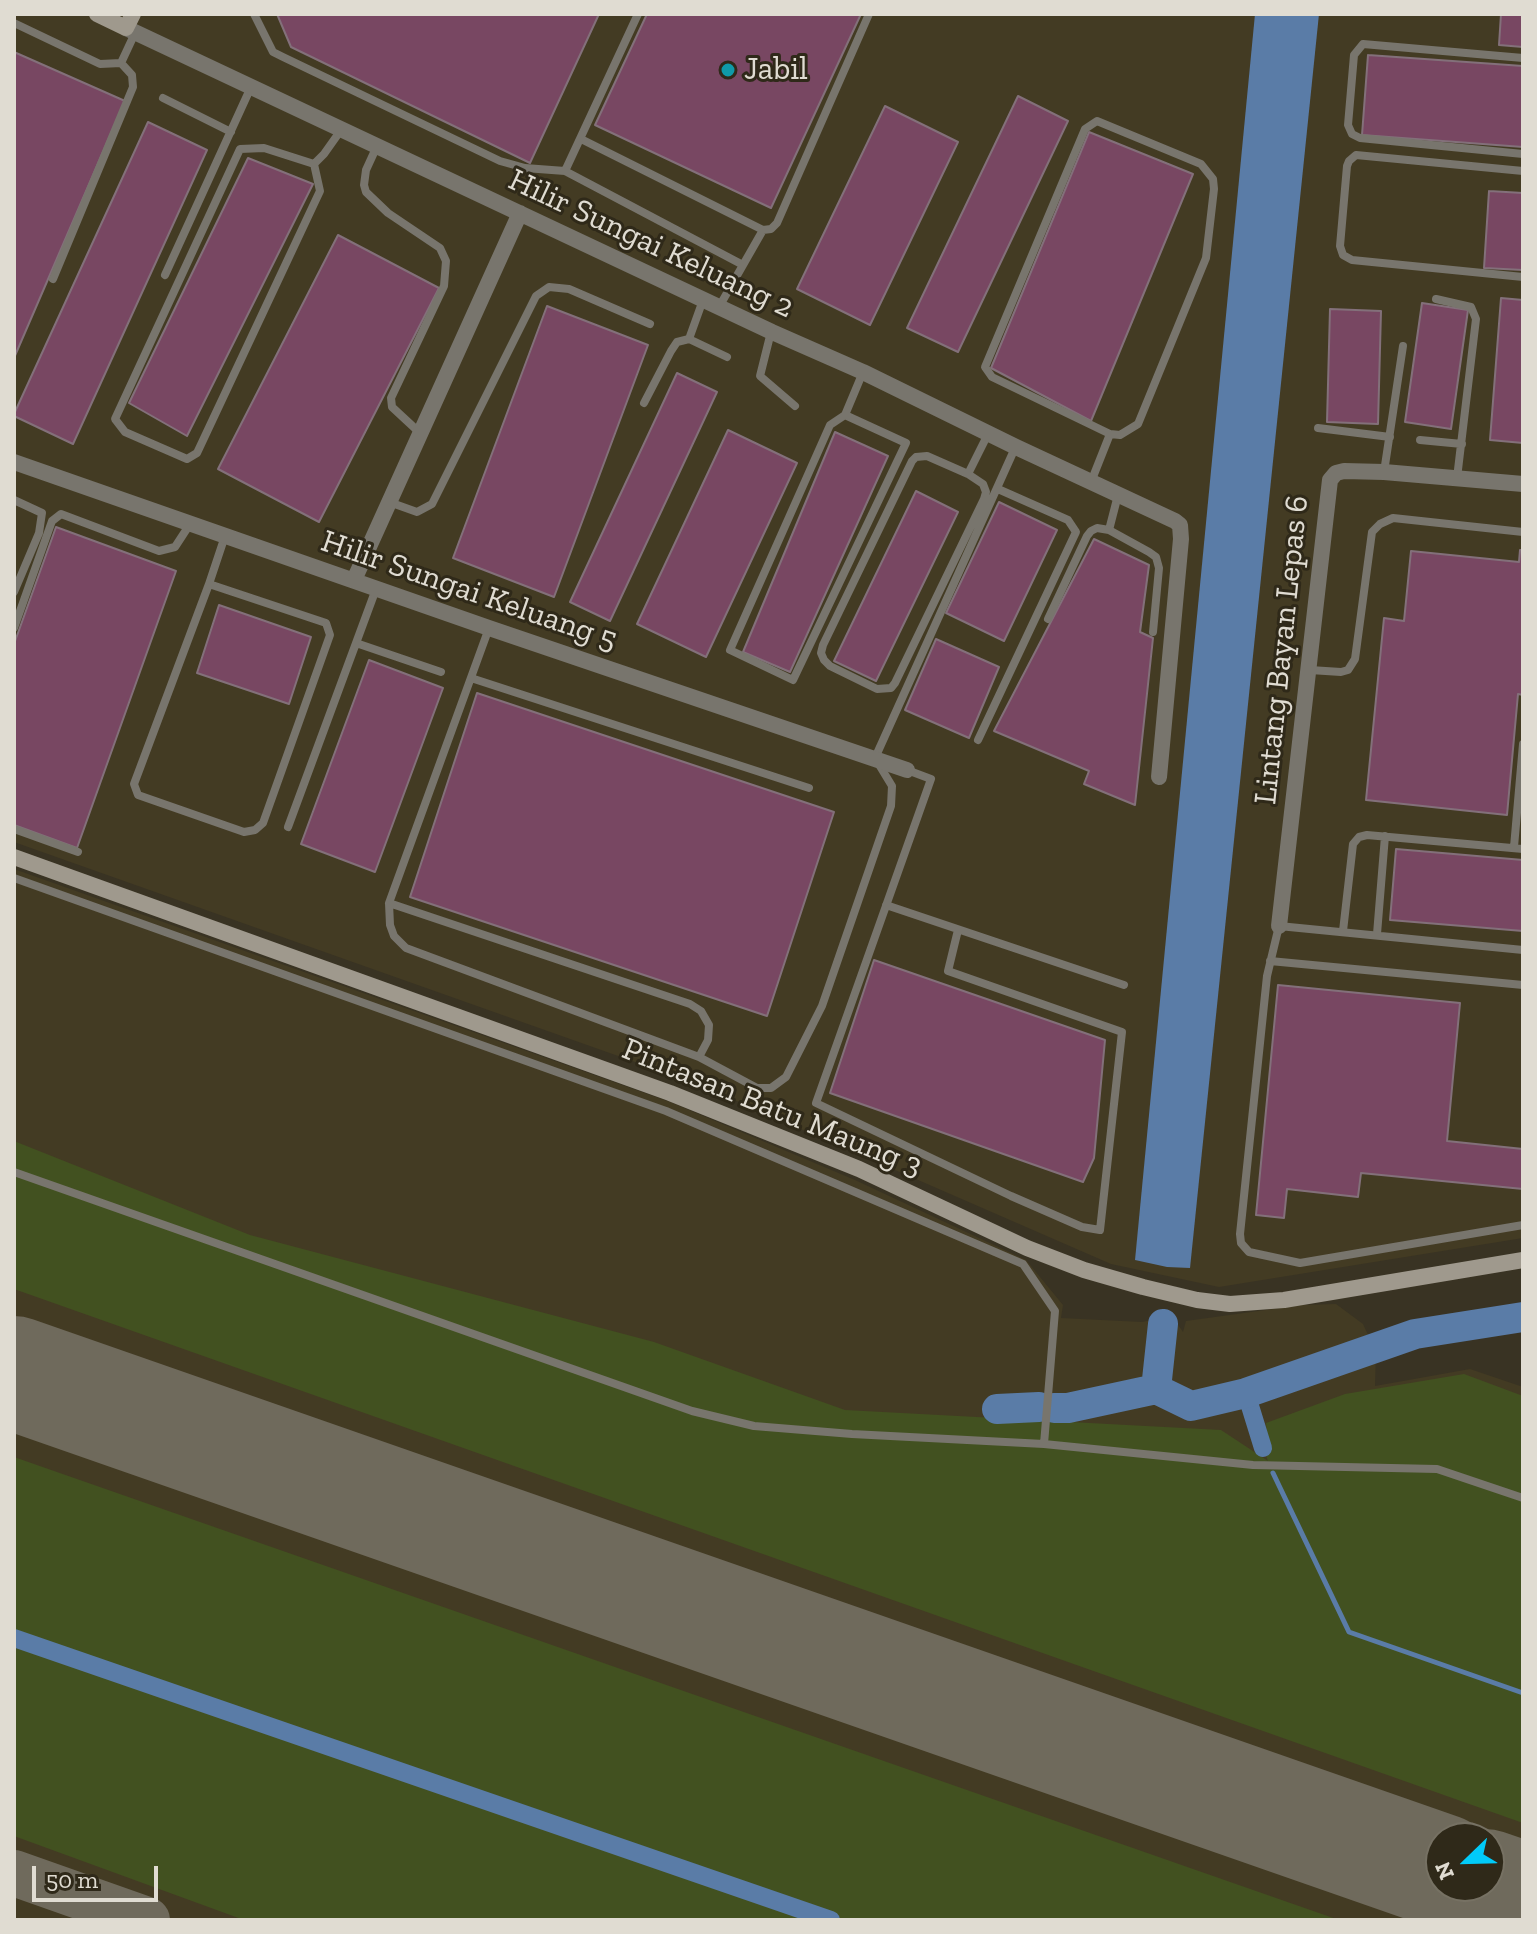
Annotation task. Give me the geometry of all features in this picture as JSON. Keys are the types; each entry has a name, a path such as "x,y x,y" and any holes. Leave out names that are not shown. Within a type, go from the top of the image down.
{"street":[{"name":"Hilir Sungai Keluang 2","path":"97,14 132,24 341,129 1170,517 1180,525 1181,539 1159,777"},
{"path":"354,580 520,213"},
{"name":"Hilir Sungai Keluang 5","path":"14,462 907,770"},
{"name":"Lintang Bayan Lepas 6","path":"1279,926 1330,480 1336,473 1344,471 1523,484"},
{"name":"Pintasan Batu Maung 3","path":"14,857 670,1093 859,1169 1027,1248 1084,1270 1143,1287 1197,1300 1230,1304 1284,1300 1523,1260"}],"lane":[{"path":"254,14 273,52 500,161 525,168 565,171 743,265"},
{"path":"565,171 638,14"},
{"path":"581,139 763,230 771,229 777,223 869,14"},
{"path":"14,23 100,64 121,63"},
{"path":"121,63 132,24"},
{"path":"1523,58 1363,44 1354,55 1348,125 1352,134 1360,138 1523,154"},
{"path":"53,279 133,87 132,75 121,63"},
{"path":"165,275 251,86"},
{"path":"163,98 231,132"},
{"path":"1097,121 1201,164 1213,179 1214,189 1206,258 1138,424 1120,435 1110,434 992,377 985,367 1085,129 1097,121"},
{"path":"314,164 341,129"},
{"path":"377,146 366,170 366,192 374,202 440,248 446,261 444,286 391,398 392,407 420,433"},
{"path":"264,148 314,164 320,191 197,453 187,459 125,432 115,419 240,149 264,148"},
{"path":"1523,171 1356,155 1347,166 1340,246 1343,255 1352,260 1523,277"},
{"path":"689,339 712,303 743,265 763,230"},
{"path":"389,502 417,512 432,504 536,296 549,287 569,289 650,324"},
{"path":"1436,299 1471,307 1476,319 1457,478"},
{"path":"772,332 760,376 795,406"},
{"path":"644,403 677,342 689,339 727,357"},
{"path":"1384,472 1403,346"},
{"path":"845,415 906,443 793,680 730,650 830,425 845,415 863,372"},
{"path":"1318,428 1390,437"},
{"path":"968,474 988,434"},
{"path":"1091,482 1110,434"},
{"path":"1420,440 1462,444"},
{"path":"489,628 389,903 394,936 406,948 699,1057 757,1088 771,1088 786,1077 822,1006 891,806 892,786 875,758 1016,447"},
{"path":"927,456 968,474 983,484 986,492 984,499 895,683 884,690 877,689 830,666 821,653 823,645 912,461 916,457 927,456"},
{"path":"978,740 1076,532 1068,520 998,489"},
{"path":"1109,530 1118,495"},
{"path":"14,500 42,513 39,533 14,592"},
{"path":"14,628 52,521 61,514 159,551 175,547 191,523"},
{"path":"1310,670 1341,672 1348,670 1355,659 1372,532 1380,524 1393,518 1523,532"},
{"path":"1048,619 1087,536 1097,528 1109,530 1156,557 1159,568 1153,632"},
{"path":"209,584 326,623 330,635 263,823 255,830 244,832 138,795 134,784 225,536"},
{"path":"288,827 376,588"},
{"path":"356,643 441,672"},
{"path":"471,678 809,788"},
{"path":"1343,931 1353,844 1359,837 1385,836 1518,848 1523,744"},
{"path":"907,770 931,779 816,1103 1011,1196 1082,1227 1100,1230 1122,1032 948,971 958,930"},
{"path":"14,829 78,852"},
{"path":"1377,934 1385,836"},
{"path":"14,878 666,1111 1023,1264 1055,1311 1044,1444"},
{"path":"389,903 690,1004 701,1011 709,1025 708,1040 699,1057"},
{"path":"886,905 1124,985"},
{"path":"1523,950 1279,926 1270,961 1240,1234 1241,1243 1249,1252 1300,1263 1523,1225"},
{"path":"1270,961 1523,985"},
{"path":"14,1172 692,1411 754,1426 1044,1444 1253,1465 1437,1469 1523,1498"}],"shaded area":[{"path":"14,14 1523,14 1523,1238 1219,1287 1111,1264 700,1085 14,842"},
{"path":"14,869 670,1102 855,1180 1026,1260 1063,1305 1061,1318 1142,1322 1172,1316 1183,1332 1186,1321 1302,1305 1336,1304 1363,1324 1376,1352 1375,1386 1470,1369 1523,1387 1523,1920 14,1920"}],"green space":[{"path":"14,1141 250,1235 654,1342 845,1410 1221,1430 1268,1461 1263,1448 1267,1436 1266,1423 1345,1394 1464,1374 1523,1396 1523,1823 14,1289"},
{"path":"14,1457 1339,1920 244,1920 14,1836"}],"water":[{"path":"1255,14 1319,14 1190,1268 1167,1267 1135,1260"}],"building":[{"path":"277,14 599,14 530,163 291,47"},
{"name":"Jabil","path":"647,14 861,14 771,208 595,125"},
{"path":"1501,14 1523,14 1523,47 1499,45"},
{"path":"14,52 125,101 14,358"},
{"path":"1368,55 1523,66 1523,147 1362,135"},
{"path":"1018,96 1068,121 958,352 907,328"},
{"path":"885,106 958,142 870,325 797,289"},
{"path":"148,122 207,150 73,444 14,414"},
{"path":"1089,132 1193,174 1091,421 991,368"},
{"path":"248,158 313,184 187,436 129,403"},
{"path":"1489,191 1523,193 1523,270 1484,268"},
{"path":"338,235 439,288 319,522 218,469"},
{"path":"1501,298 1523,300 1523,443 1490,440"},
{"path":"1422,303 1468,310 1451,429 1405,422"},
{"path":"547,306 648,345 554,597 453,558"},
{"path":"1330,309 1381,311 1378,424 1327,422"},
{"path":"677,373 717,392 610,621 570,602"},
{"path":"728,430 797,463 706,657 637,624"},
{"path":"835,432 888,456 790,672 743,652"},
{"path":"916,491 958,512 876,681 834,661"},
{"path":"999,502 1057,530 1004,641 946,613"},
{"path":"56,527 176,571 77,848 14,825 14,644"},
{"path":"1094,539 1149,565 1140,632 1153,638 1135,805 1084,784 1089,771 994,731"},
{"path":"1520,550 1523,550 1523,695 1518,694 1507,815 1366,800 1384,618 1404,621 1411,551 1519,562"},
{"path":"219,605 311,637 289,704 197,673"},
{"path":"936,639 999,667 969,738 905,710"},
{"path":"369,660 443,688 375,872 301,844"},
{"path":"477,693 834,812 767,1016 410,897"},
{"path":"1396,849 1523,860 1523,931 1390,920"},
{"path":"874,960 1105,1040 1094,1158 1083,1182 830,1093"},
{"path":"1278,985 1460,1003 1447,1141 1523,1149 1523,1189 1361,1173 1358,1197 1287,1189 1284,1218 1256,1215"}],"waterway":[{"path":"1054,1408 1068,1408 1156,1389 1191,1406 1246,1393 1415,1334 1523,1317"},
{"path":"1156,1389 1163,1324"},
{"path":"1246,1393 1263,1448"},
{"path":"997,1409 1039,1407"},
{"path":"1273,1473 1349,1632 1523,1693"},
{"path":"14,1638 831,1920"}],"taxiway":[{"path":"14,1873 147,1920"}],"runway":[{"path":"14,1373 1425,1865"},
{"path":"1505,1893 1523,1899"}],"place":[{"name":"Jabil","path":"728,70"}]}
